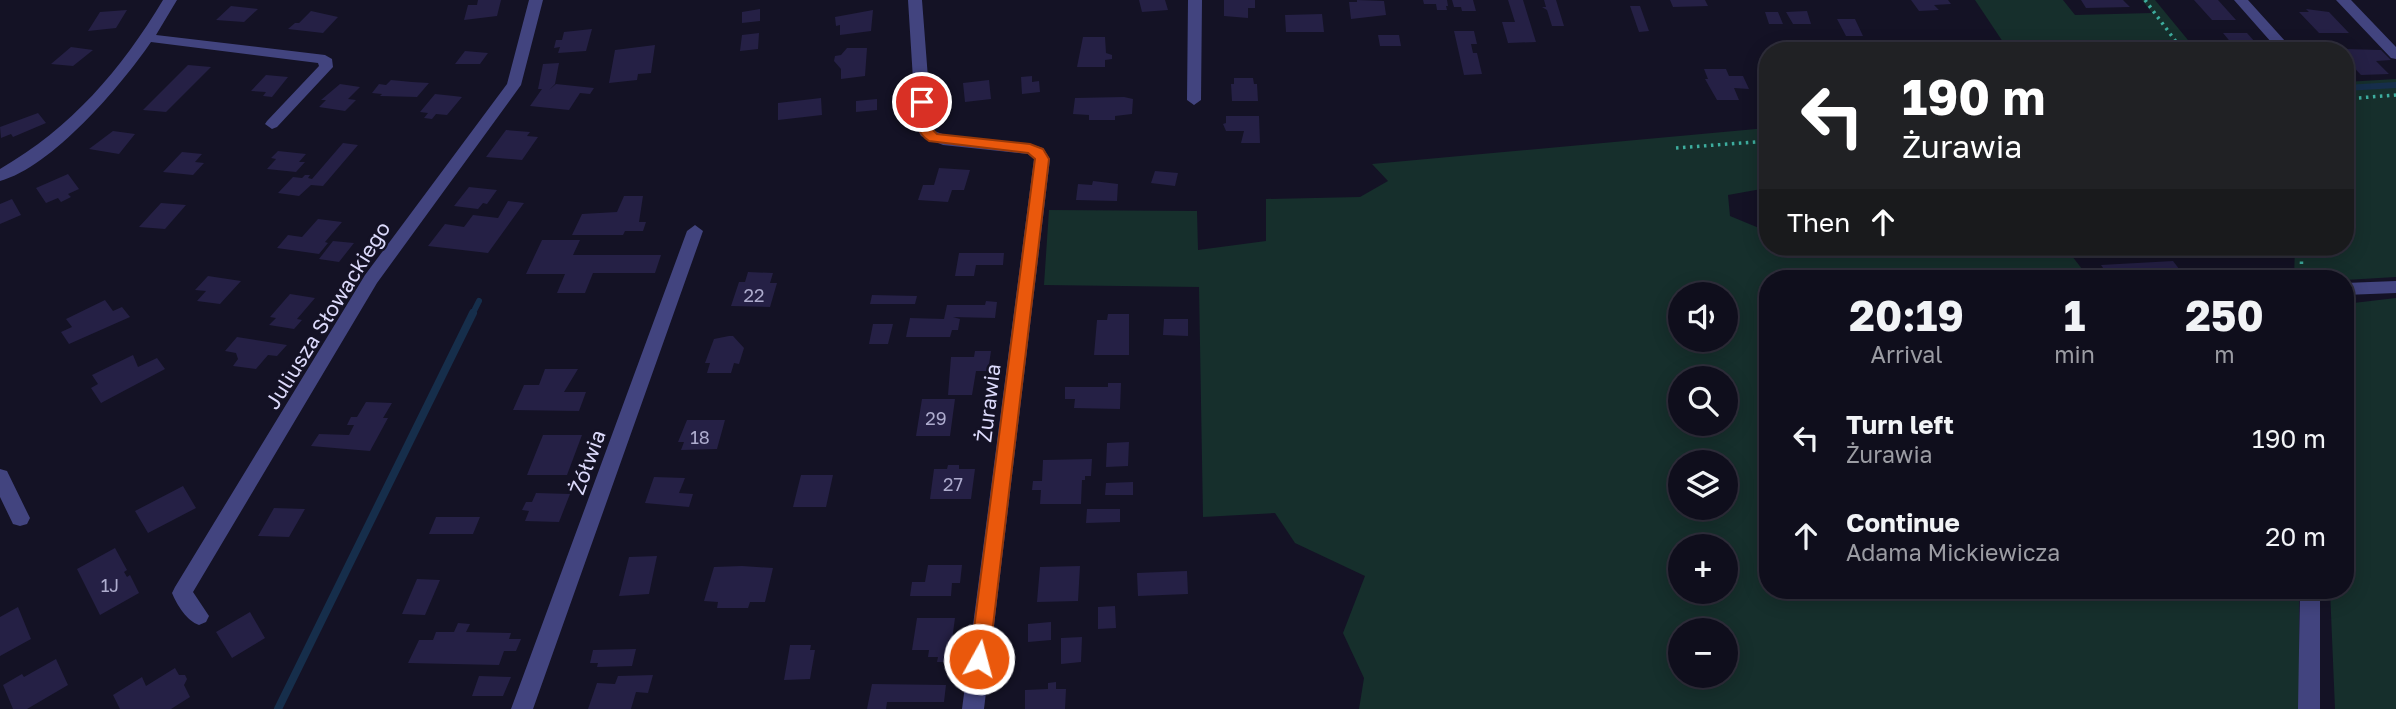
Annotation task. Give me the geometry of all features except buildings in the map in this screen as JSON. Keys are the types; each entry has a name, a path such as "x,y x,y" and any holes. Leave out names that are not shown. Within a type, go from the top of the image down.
{"street":[{"path":"0,177 52,144 91,109 149,38 170,0"},
{"name":"Juliusza Słowackiego","path":"199,616 182,593 371,279 514,85 536,0"},
{"name":"Żurawia","path":"915,0 923,127 926,133 943,140 1038,152 1042,159 974,709"},
{"path":"1194,100 1195,0"},
{"path":"2241,0 2279,42"},
{"path":"2343,0 2396,55"},
{"path":"149,38 325,59 326,67 272,124"},
{"name":"Żółwia","path":"522,709 695,231"},
{"path":"2354,289 2396,287"},
{"path":"0,477 20,518"},
{"path":"2309,709 2310,599"}],"path":[{"path":"2145,0 2176,42"},
{"path":"2354,98 2396,95"},
{"path":"1676,148 1759,142"}],"green space":[{"path":"1975,0 2063,0 2075,15 2152,13 2142,0 2155,0 2190,42 2003,42"},
{"path":"2396,79 2396,277 2354,279 2354,270 2294,270 2295,256 2354,256 2354,81"},
{"path":"1759,129 1759,189 1728,195 1730,216 1759,228 1759,256 2072,256 2083,270 1759,270 1759,599 2299,599 2299,709 1359,709 1364,678 1343,633 1365,576 1295,543 1275,513 1203,517 1199,287 1044,285 1049,210 1197,211 1198,250 1266,241 1266,199 1360,197 1388,181 1372,164"},
{"path":"2396,298 2396,709 2335,709 2330,599 2354,599 2354,303"}],"waterway":[{"path":"2354,87 2396,85"},
{"path":"473,313 479,301"},
{"path":"278,709 473,313"}],"route":[{"path":"922,102 923,127 926,133 934,138 1030,149 1038,152 1042,159 979,659"}]}
